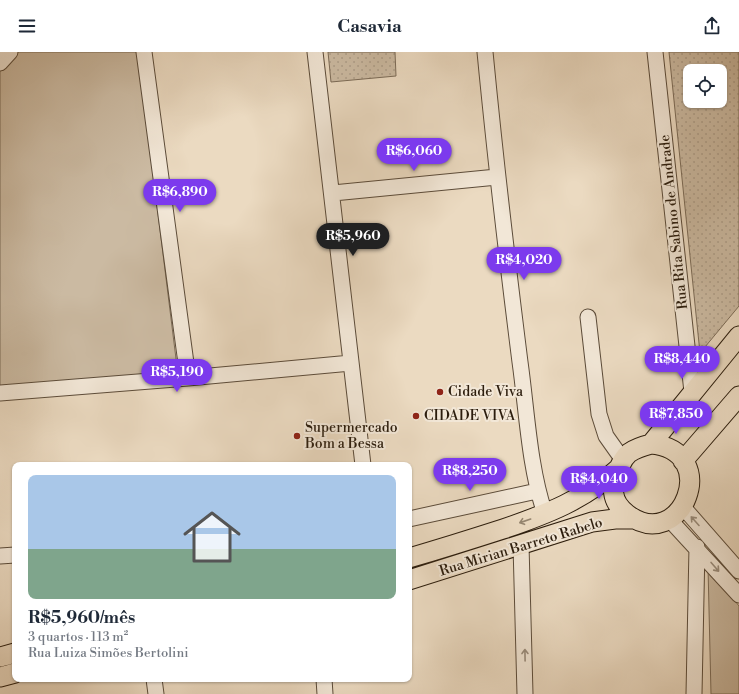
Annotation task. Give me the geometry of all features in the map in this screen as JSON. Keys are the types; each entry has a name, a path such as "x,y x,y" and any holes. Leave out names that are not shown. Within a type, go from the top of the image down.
{"main road":[{"path":"651,444 739,336"},
{"path":"683,460 739,396"},
{"path":"651,444 669,449 683,460 689,475 690,492 676,513 659,523 646,523 633,519 622,511 615,500 613,480 621,464 638,448 651,444"},
{"name":"Rua Mirian Barreto Rabelo","path":"412,557 545,514 570,503 591,491 621,464"},
{"name":"Rua Mirian Barreto Rabelo","path":"412,579 592,522 615,519 633,519"},
{"path":"0,657 12,654"},
{"path":"0,677 12,674"}],"street":[{"path":"0,63 10,52"},
{"path":"144,52 188,378"},
{"path":"315,52 333,193 363,462"},
{"path":"485,52 497,177 537,491 545,514"},
{"name":"Rua Rita Sabino de Andrade","path":"655,52 692,392"},
{"path":"333,193 497,177"},
{"path":"588,317 599,414 606,436 621,464"},
{"path":"0,393 351,363"},
{"path":"412,518 537,491"},
{"path":"676,513 697,547 739,595"},
{"path":"676,513 739,572"},
{"path":"521,545 525,694"},
{"path":"694,694 697,547"},
{"path":"0,556 12,555"},
{"path":"154,682 156,694"},
{"path":"324,682 325,694"}],"shaded area":[{"path":"16,52 138,52 179,383 0,389 0,69"},
{"path":"328,52 395,52 396,76 331,82"},
{"path":"669,52 739,52 739,306 700,353"},
{"path":"708,567 739,606 739,694 711,694"}],"place":[{"name":"Cidade Viva","path":"440,392"},
{"name":"CIDADE VIVA","path":"416,416"},
{"name":"Supermercado Bom a Bessa","path":"297,436"}]}
